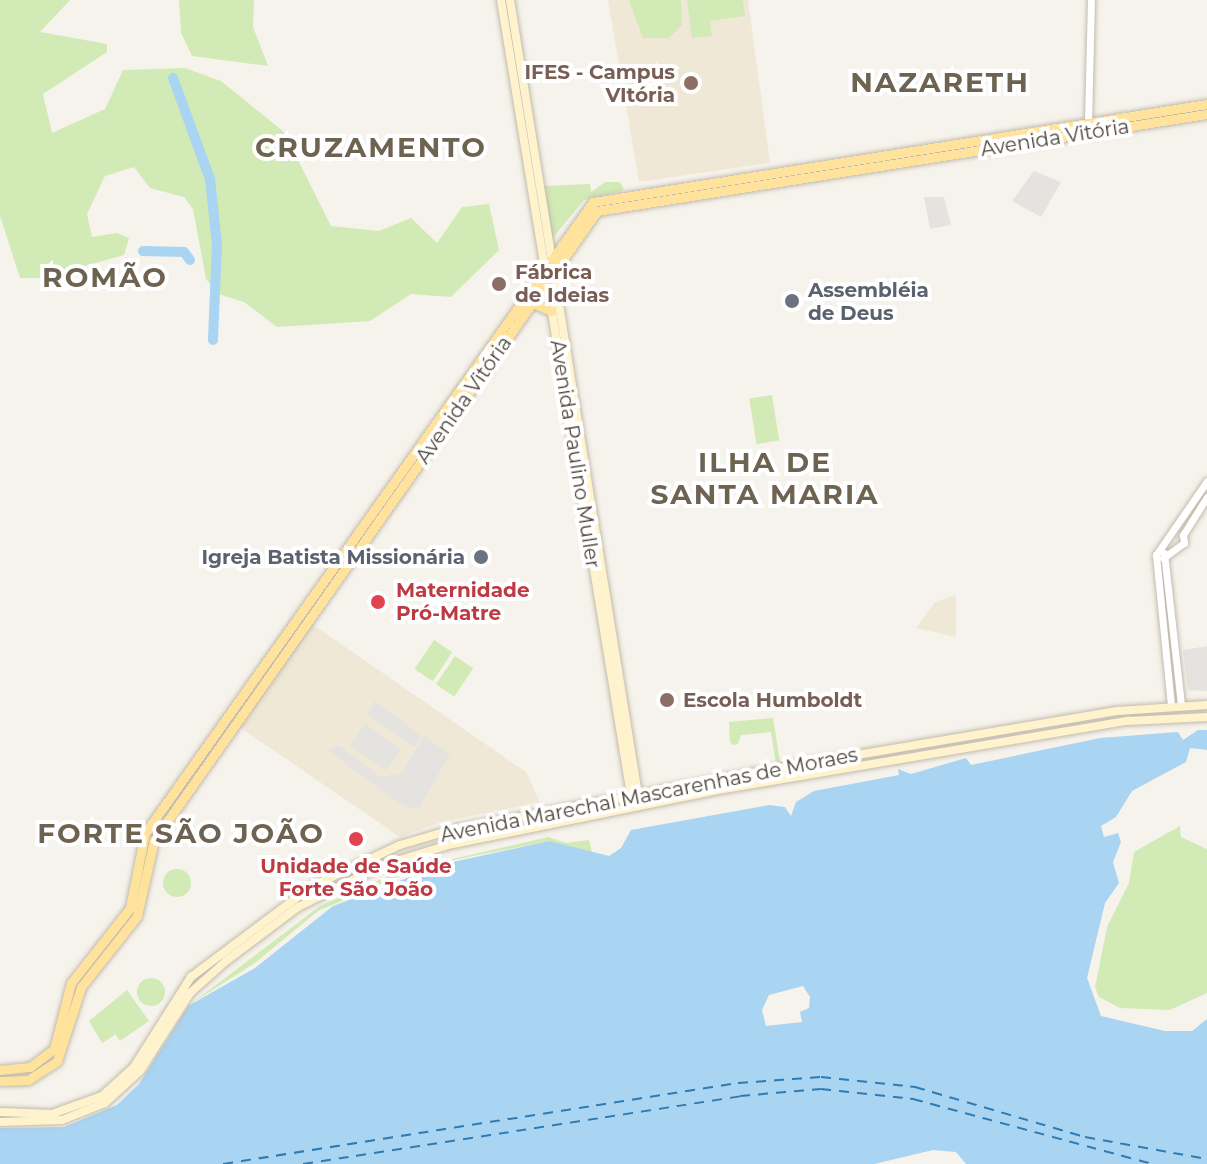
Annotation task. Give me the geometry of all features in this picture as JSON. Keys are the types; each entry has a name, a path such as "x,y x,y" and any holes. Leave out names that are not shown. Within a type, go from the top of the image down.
{"main road":[{"name":"Avenida Paulino Muller","path":"501,0 548,262 555,272 583,472 635,795"},
{"name":"Avenida Paulino Muller","path":"510,0 548,262 551,311 583,472"},
{"name":"Avenida Vitória","path":"0,1081 41,1074 65,1051 81,987 137,916 154,840 597,211 633,196 1207,104"},
{"name":"Avenida Vitória","path":"0,1070 30,1067 54,1049 71,983 130,908 142,838 593,202 1207,114"},
{"path":"1072,135 1088,122"},
{"path":"533,303 551,311"},
{"path":"303,608 317,610"},
{"path":"1163,718 1176,704"},
{"name":"Avenida Marechal Mascarenhas de Moraes","path":"0,1112 52,1114 102,1096 134,1067 191,977 277,909 349,867 451,830 635,795 1176,704 1207,705"},
{"name":"Avenida Marechal Mascarenhas de Moraes","path":"0,1122 62,1120 105,1103 140,1071 190,993 298,907 349,879 448,845 646,804 1163,718 1207,717"},
{"path":"635,795 646,804"}],"street":[{"path":"1088,122 1091,0"},
{"path":"1160,557 1179,546 1176,535 1207,481"},
{"path":"1176,704 1160,557 1207,497"}],"shaded area":[{"name":"IFES - Campus VItória","path":"608,0 748,0 770,163 639,182"},
{"path":"1034,171 1061,182 1041,217 1012,201"},
{"path":"924,197 944,197 951,225 930,229"},
{"path":"956,595 956,637 916,628 935,602"},
{"path":"312,624 526,772 540,802 441,822 400,837 238,726"},
{"path":"1207,646 1207,691 1188,690 1183,650"},
{"path":"375,701 422,736 415,747 367,714"},
{"path":"365,724 401,749 386,771 350,745"},
{"path":"424,736 450,754 418,810 399,803 327,750 339,745 380,777 401,774"}],"green space":[{"path":"0,0 70,0 40,32 107,44 107,52 43,94 52,133 105,109 123,70 185,68 221,81 284,132 331,226 379,231 411,218 437,243 462,207 489,204 499,250 451,297 411,294 370,321 277,327 244,302 218,294 206,279 193,209 184,197 150,188 134,167 105,176 87,214 92,237 117,233 129,238 124,255 41,278 20,278 0,216"},
{"path":"179,0 254,0 253,27 268,66 192,56 181,33"},
{"path":"629,0 681,0 682,25 669,38 643,38"},
{"path":"687,0 743,0 745,16 710,21 712,36 692,38"},
{"path":"605,182 620,182 624,190 584,200 551,240 543,186 590,184 591,192"},
{"path":"772,395 779,440 756,444 749,399"},
{"path":"434,640 452,652 433,681 414,669"},
{"path":"455,656 473,668 454,696 436,684"},
{"path":"773,718 780,762 776,765 771,732 741,735 738,744 730,742 729,722"},
{"path":"1180,826 1181,837 1207,849 1207,993 1170,1010 1120,1008 1099,997 1095,987 1107,927 1129,883 1134,852"},
{"path":"548,837 566,843 589,840 593,856 549,841 418,867"},
{"path":"177,869 187,873 191,883 187,893 177,897 167,893 163,883 167,873"},
{"path":"393,874 400,876 318,911 255,963 192,1003 320,906"},
{"path":"151,978 161,982 165,992 161,1002 151,1006 141,1002 137,992 141,982"},
{"path":"127,990 149,1021 120,1041 111,1028 115,1035 102,1043 89,1021"}],"water":[{"path":"1198,730 1207,730 1207,750 1190,748 1186,762 1132,791 1116,817 1101,826 1104,837 1118,833 1121,842 1113,862 1119,883 1105,903 1087,978 1101,1016 1165,1031 1192,1031 1207,1019 1207,1164 966,1164 956,1152 933,1150 874,1164 0,1164 0,1128 64,1127 117,1105 139,1084 188,1006 255,968 333,906 444,864 549,841 609,856 621,848 631,830 769,805 785,807 791,816 796,802 814,791 899,775 898,769 911,774 966,758 971,765 1100,738 1178,732 1183,740","holes":["803,986 810,997 809,1008 800,1012 802,1022 766,1026 762,1010 769,995"]}],"waterway":[{"path":"173,78 210,179 217,244 213,340"},
{"path":"143,251 184,252 190,260"}],"ferry route":[{"path":"223,1164 738,1083 821,1077 915,1087 1085,1137 1207,1159"},
{"path":"303,1164 740,1096 821,1089 913,1099 1152,1164"}],"place":[{"name":"IFES - Campus VItória","path":"691,83"},
{"name":"Fábrica de Ideias","path":"499,284"},
{"name":"Assembléia de Deus","path":"792,301"},
{"name":"Igreja Batista Missionária","path":"481,557"},
{"name":"Maternidade Pró-Matre","path":"378,602"},
{"name":"Escola Humboldt","path":"667,700"},
{"name":"Unidade de Saúde Forte São João","path":"356,839"}],"district":[{"name":"NAZARETH","path":"940,82"},
{"name":"CRUZAMENTO","path":"371,147"},
{"name":"ROMÃO","path":"105,277"},
{"name":"ILHA DE SANTA MARIA","path":"765,478"},
{"name":"FORTE SÃO JOÃO","path":"181,833"}]}
